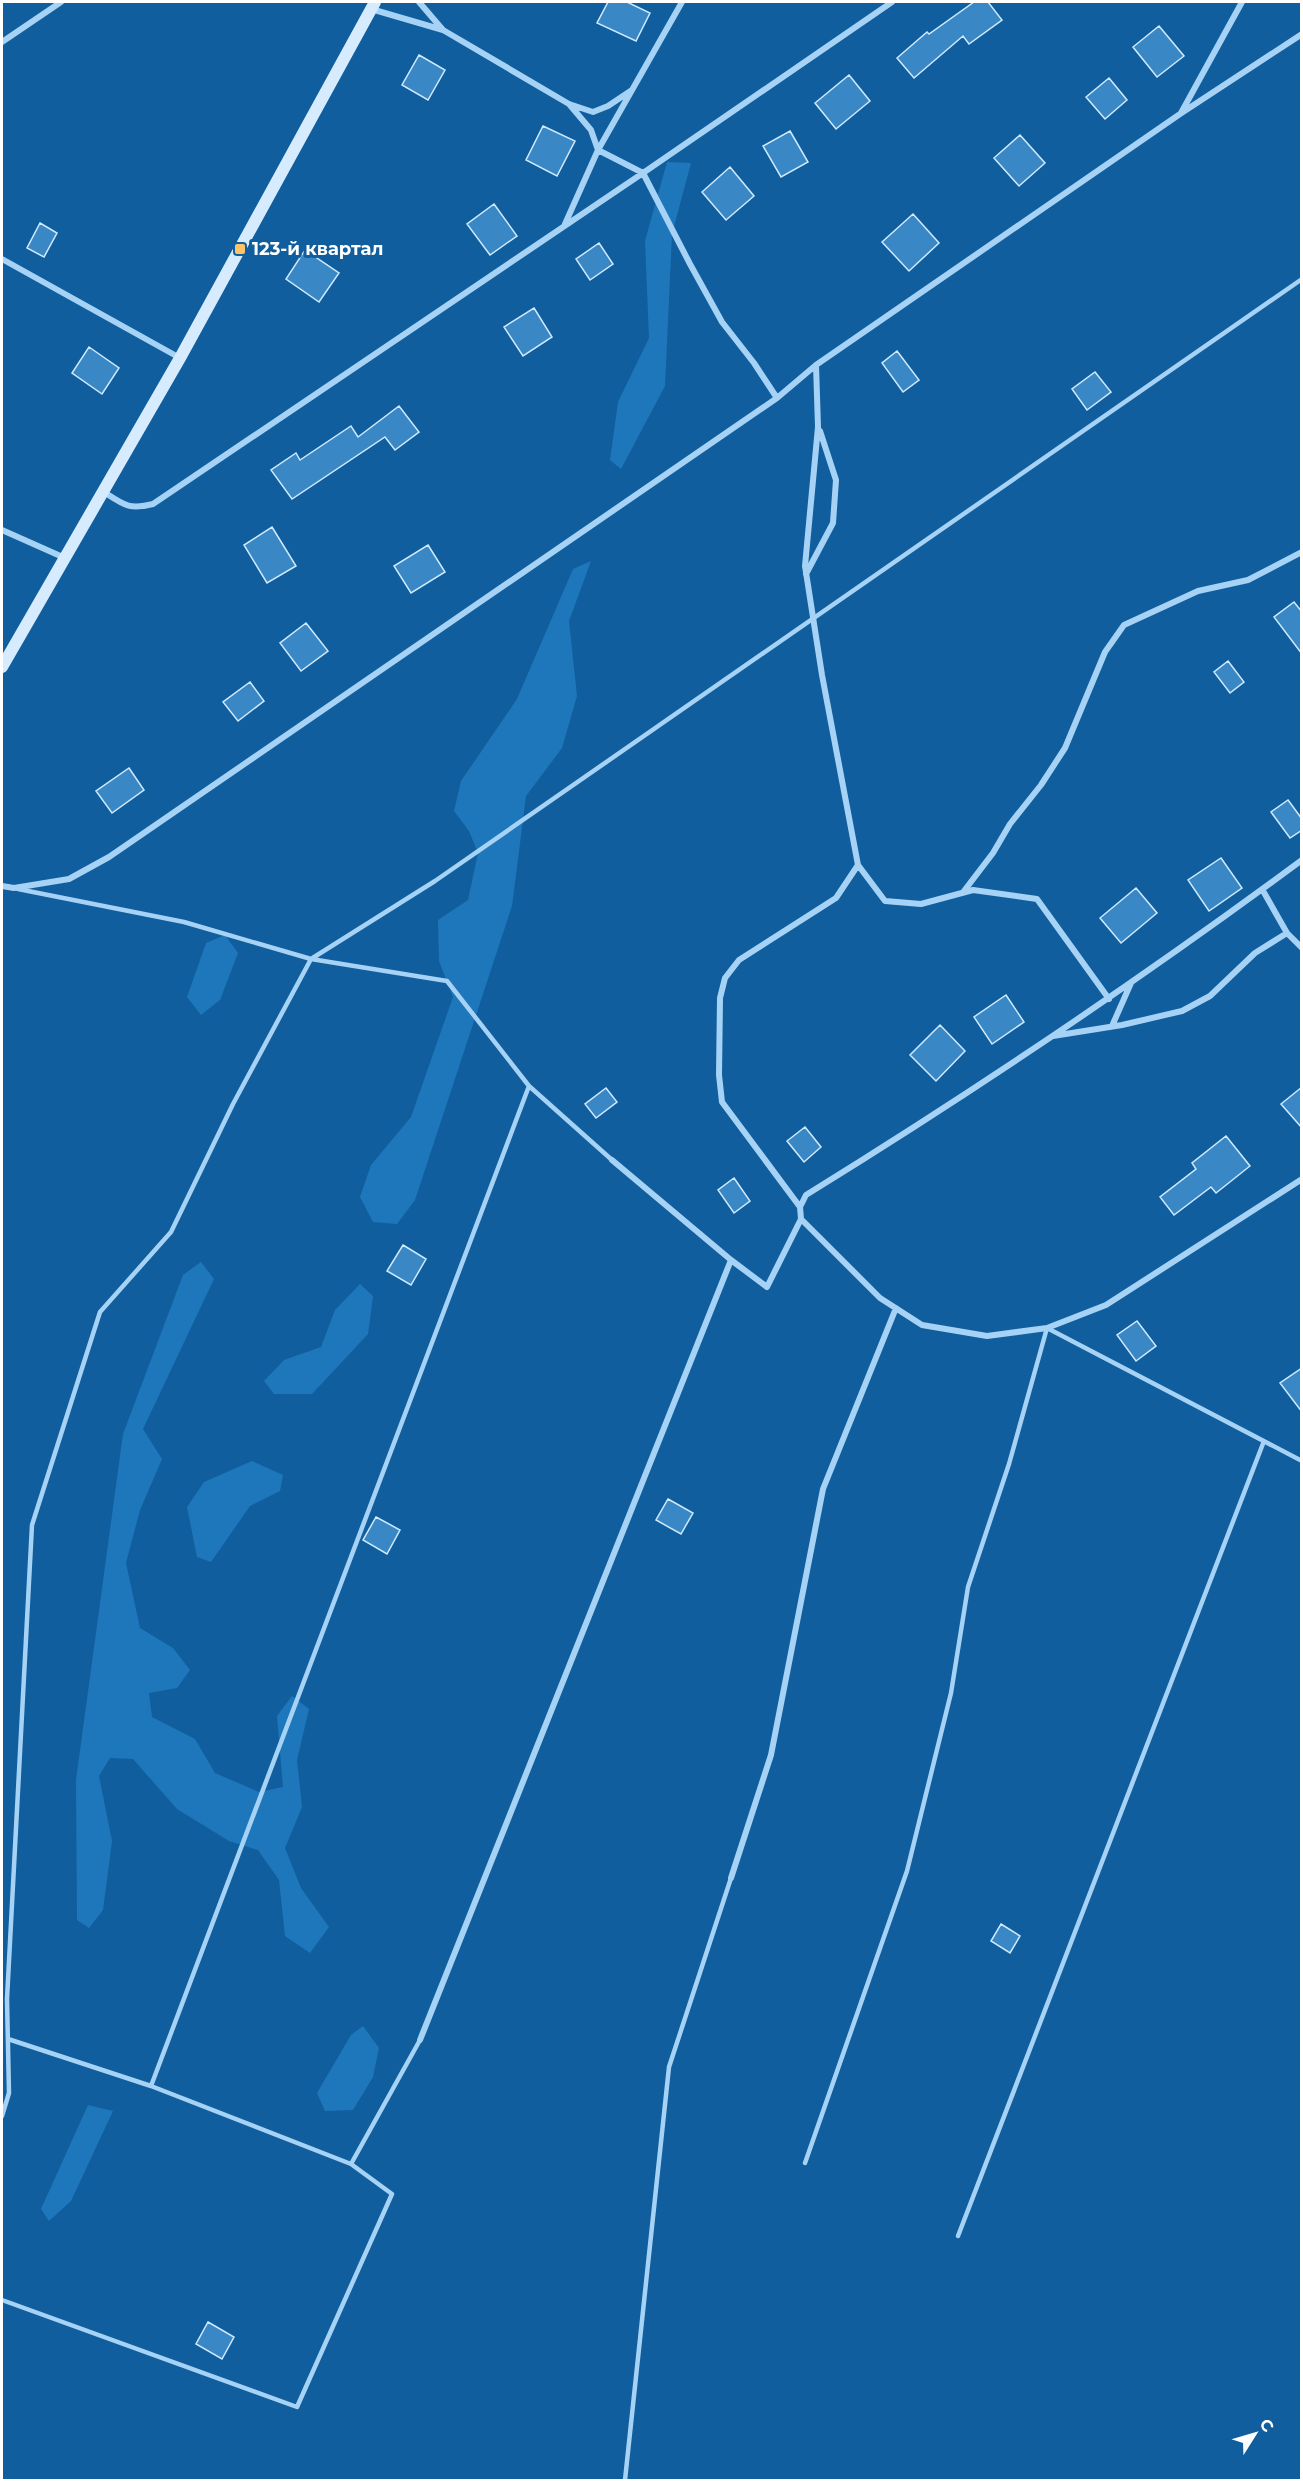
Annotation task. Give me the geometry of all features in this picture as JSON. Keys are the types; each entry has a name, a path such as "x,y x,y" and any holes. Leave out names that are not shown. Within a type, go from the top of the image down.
{"street":[{"path":"2,42 61,2"},
{"path":"419,2 443,30"},
{"path":"565,225 598,150 682,2"},
{"path":"104,492 126,507 139,508 153,504 892,2"},
{"path":"1180,114 1242,2"},
{"path":"2,667 180,358 373,5 443,30 569,104 593,112 608,106 632,90"},
{"path":"2,886 14,888 69,879 109,856 777,399 816,365 1180,114 1302,34"},
{"path":"569,104 591,130 598,150 643,173 722,321 754,363 777,399"},
{"path":"2,259 180,358"},
{"path":"816,365 818,427 806,574 858,865 885,901 921,904 973,890 1037,899 1109,999"},
{"path":"806,574 833,523 836,480 818,427"},
{"path":"2,530 66,559"},
{"path":"963,892 993,854 1010,824 1041,785 1065,748 1104,652 1124,625 1198,591 1248,580 1302,552"},
{"path":"612,1160 766,1287 801,1220 800,1207 806,1195 939,1113 1049,1036 1109,999 1302,860"},
{"path":"800,1207 722,1102 719,1075 720,998 725,978 739,960 836,898 858,865"},
{"path":"1262,889 1287,933 1302,948"},
{"path":"1049,1036 1112,1026 1182,1011 1210,996 1255,953 1287,933"},
{"path":"1112,1026 1131,983"},
{"path":"801,1220 880,1298 922,1325 987,1336 1047,1328 1106,1305 1302,1179"},
{"path":"420,2040 731,1260"},
{"path":"731,1878 771,1755 823,1489 896,1308"}],"lane":[{"path":"2,2116 9,2092 7,1999 32,1525 100,1312 171,1232 233,1104 311,959 435,881 1302,279"},
{"path":"14,888 184,922 311,959 447,981 529,1086 612,1160"},
{"path":"151,2086 529,1086"},
{"path":"805,2163 907,1871 951,1693 968,1587 1009,1464 1047,1328 1302,1461"},
{"path":"958,2236 1264,1441"},
{"path":"625,2481 669,2067 731,1878"},
{"path":"2,2300 297,2407 392,2194 351,2164 151,2086 8,2040"},
{"path":"351,2164 420,2040"}],"shaded area":[{"path":"667,162 691,163 672,234 665,386 621,469 610,460 618,402 649,338 645,241"},
{"path":"591,561 569,621 577,696 562,748 526,796 512,906 415,1200 397,1224 373,1222 360,1197 371,1165 411,1117 453,997 439,961 438,920 468,900 478,853 469,831 454,811 461,781 517,699 573,569"},
{"path":"225,935 238,953 220,1000 201,1015 187,997 206,943"},
{"path":"201,1262 214,1279 143,1429 162,1459 140,1510 126,1563 140,1628 173,1648 190,1670 177,1688 149,1693 152,1717 195,1739 215,1773 259,1792 283,1787 277,1716 292,1696 309,1709 297,1760 302,1807 285,1848 301,1888 329,1927 310,1953 285,1936 279,1880 258,1850 229,1841 177,1809 133,1759 110,1758 99,1776 112,1841 103,1910 89,1928 77,1920 76,1780 123,1434 183,1275"},
{"path":"360,1284 373,1296 368,1334 312,1394 274,1394 264,1381 284,1360 321,1347 335,1310"},
{"path":"252,1461 283,1475 280,1491 250,1506 211,1562 197,1557 187,1507 204,1482"},
{"path":"363,2026 379,2048 373,2077 353,2110 325,2111 317,2093 351,2035"},
{"path":"88,2105 113,2111 71,2201 49,2221 41,2209"}],"building":[{"path":"608,2 627,2 650,13 636,41 597,23"},
{"path":"974,2 988,2 1002,20 969,44 963,36 914,78 897,58 927,32 929,34"},
{"path":"1159,26 1184,56 1157,77 1133,47"},
{"path":"419,55 445,70 428,100 402,85"},
{"path":"849,75 870,101 836,129 815,103"},
{"path":"1109,78 1127,100 1105,119 1086,97"},
{"path":"543,126 575,141 557,176 526,160"},
{"path":"790,131 808,162 781,177 763,146"},
{"path":"1020,135 1045,163 1019,186 994,158"},
{"path":"730,167 754,196 726,220 702,192"},
{"path":"494,204 517,236 490,255 467,224"},
{"path":"913,214 939,243 909,271 882,242"},
{"path":"40,223 57,233 44,257 27,248"},
{"path":"599,243 613,264 590,280 576,259"},
{"path":"305,250 339,273 319,302 286,279"},
{"path":"534,308 552,337 523,356 504,327"},
{"path":"89,347 119,368 102,394 72,373"},
{"path":"897,351 919,380 903,392 882,363"},
{"path":"1095,372 1111,392 1087,410 1072,389"},
{"path":"399,406 419,432 395,450 385,437 292,499 271,470 296,453 300,460 351,426 358,437"},
{"path":"272,527 296,566 267,583 244,545"},
{"path":"428,545 445,572 411,593 394,566"},
{"path":"1294,602 1302,612 1302,654 1274,617"},
{"path":"306,623 328,651 301,671 280,643"},
{"path":"1228,661 1244,682 1230,693 1214,672"},
{"path":"250,682 264,701 238,721 223,702"},
{"path":"129,768 144,790 112,813 96,791"},
{"path":"1288,800 1302,819 1302,830 1290,838 1271,812"},
{"path":"1221,858 1242,888 1209,911 1188,880"},
{"path":"1136,888 1157,913 1121,943 1100,918"},
{"path":"1006,995 1024,1022 992,1044 974,1017"},
{"path":"940,1025 965,1051 936,1081 910,1055"},
{"path":"1302,1087 1302,1128 1281,1104"},
{"path":"606,1088 617,1102 596,1118 585,1104"},
{"path":"805,1127 821,1147 804,1162 787,1141"},
{"path":"1226,1136 1250,1166 1216,1193 1211,1187 1174,1215 1160,1197 1196,1169 1192,1163"},
{"path":"734,1178 750,1201 734,1213 718,1190"},
{"path":"403,1245 426,1259 411,1285 387,1271"},
{"path":"1137,1321 1156,1346 1136,1361 1117,1335"},
{"path":"1302,1368 1302,1412 1280,1383"},
{"path":"668,1499 693,1513 681,1534 656,1520"},
{"path":"376,1517 400,1530 387,1554 363,1540"},
{"path":"1001,1924 1020,1936 1010,1953 991,1941"},
{"path":"208,2322 234,2337 222,2359 196,2344"}],"place":[{"name":"123-й квартал","path":"240,249"}]}
